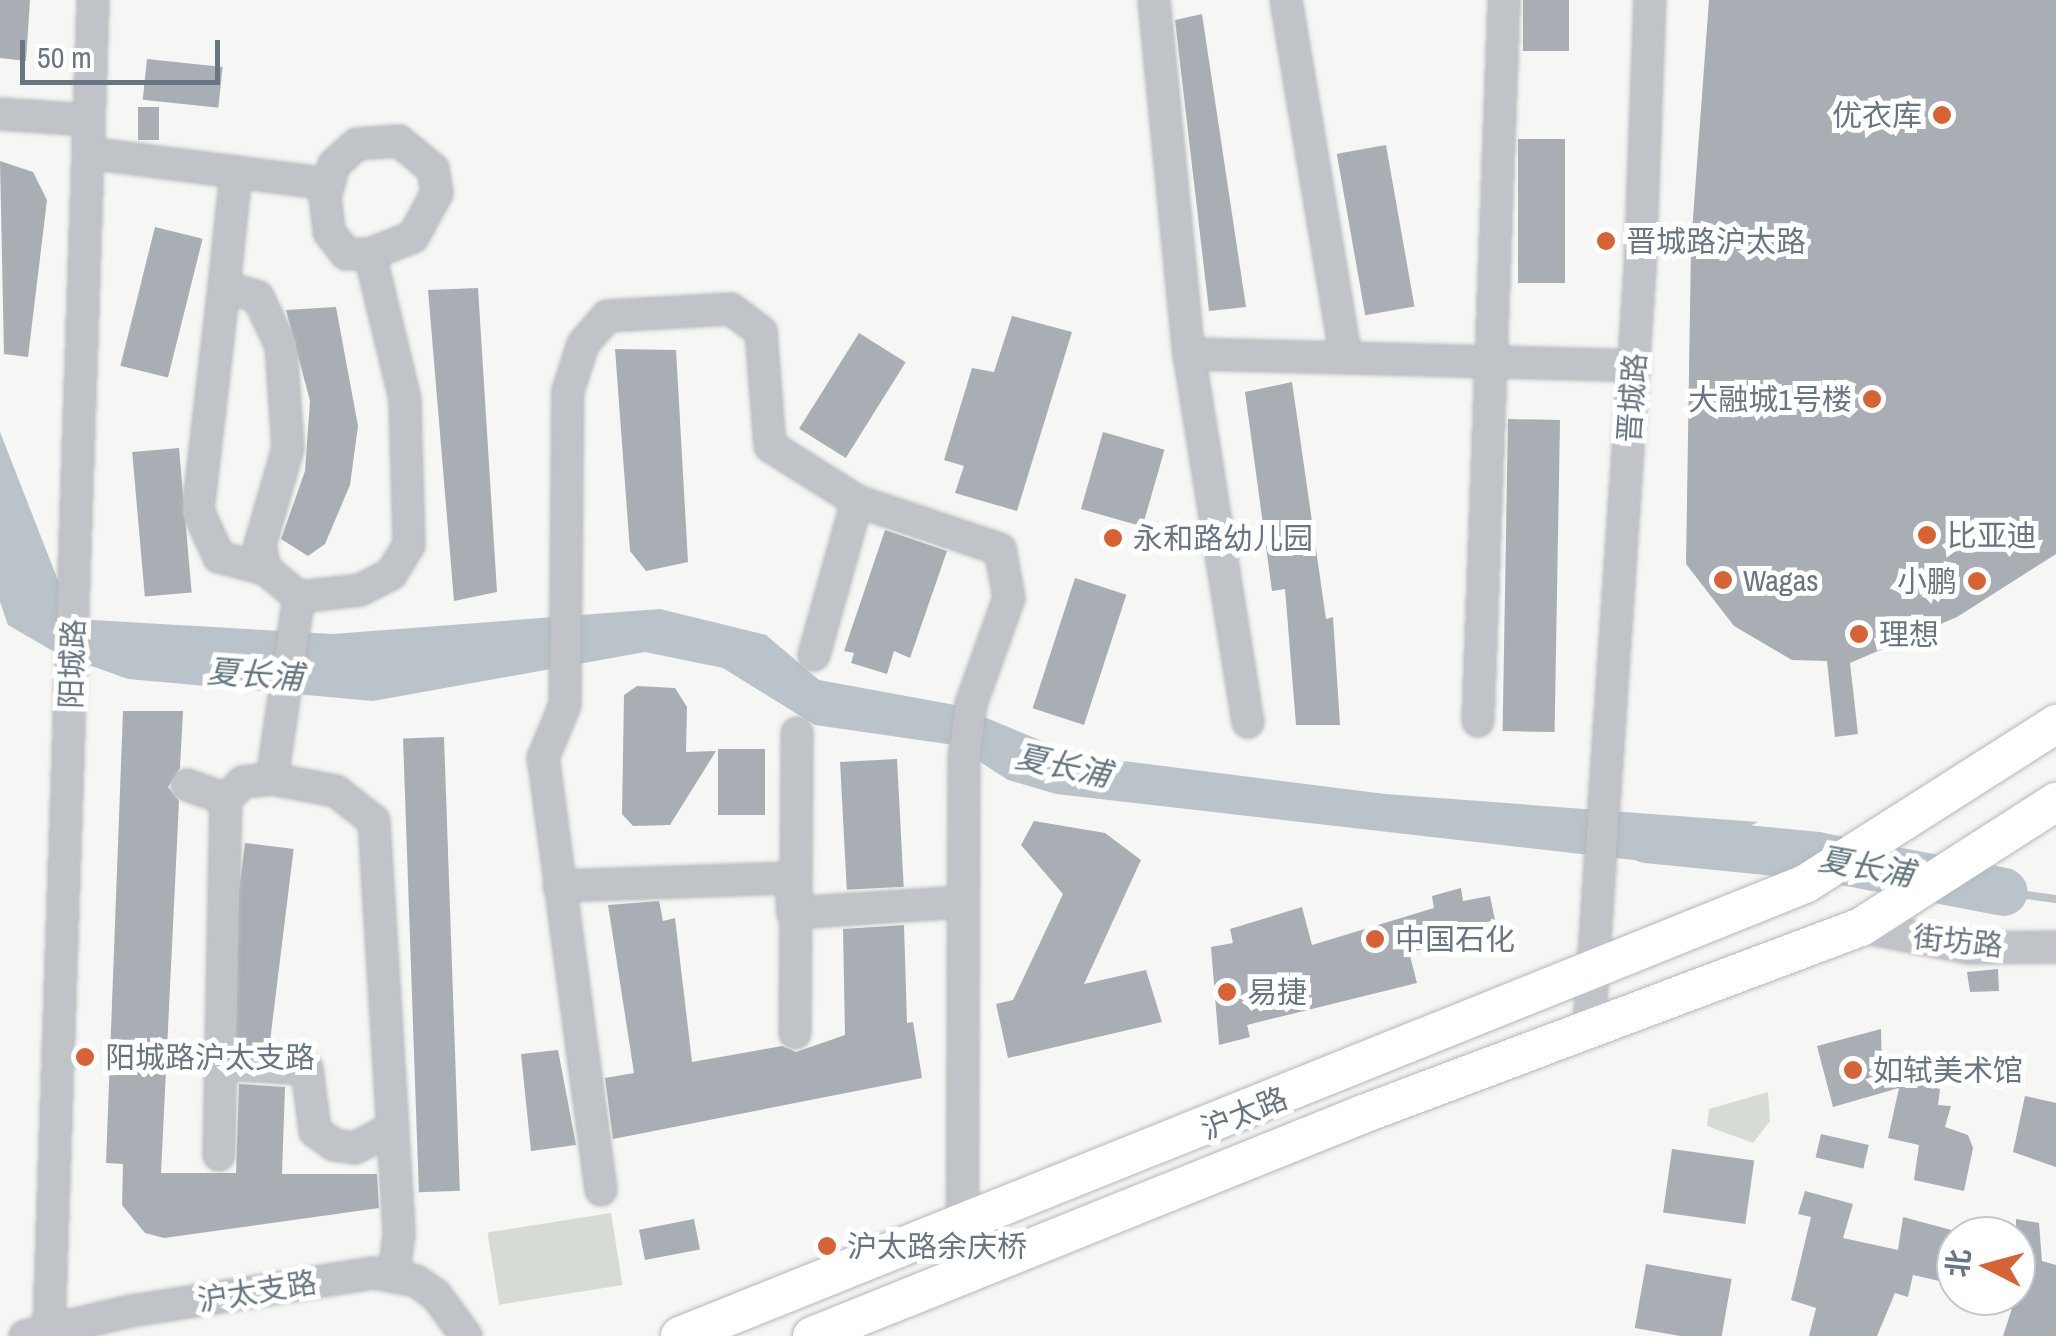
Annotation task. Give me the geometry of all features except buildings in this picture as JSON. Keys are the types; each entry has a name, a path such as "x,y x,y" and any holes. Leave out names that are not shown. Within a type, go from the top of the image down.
{"main road":[{"name":"沪太路","path":"680,1336 962,1226 1805,884 1934,807 2056,724"},
{"name":"沪太路","path":"812,1336 1588,1029 1862,927 2056,802"}],"street":[{"name":"阳城路","path":"37,1332 93,0"},
{"path":"1154,0 1189,354 1248,722"},
{"path":"1286,0 1346,358"},
{"path":"1478,721 1497,363 1504,0"},
{"name":"晋城路","path":"1598,970 1634,366 1650,0"},
{"path":"0,114 89,120"},
{"path":"379,140 418,150 434,169 437,193 428,218 413,236 370,254 346,254 330,232 329,184 334,164 356,144 379,140"},
{"path":"88,153 329,184"},
{"path":"236,172 198,511 218,556 265,570"},
{"path":"298,608 360,590 391,574 408,545 405,400 370,254"},
{"path":"224,287 258,296 284,364 288,448 260,545 265,570 298,608 272,779"},
{"path":"601,1190 543,758 565,705 562,614 568,391 583,344 607,316 731,309 761,332 770,446 857,501 1000,548 1009,598 971,704 964,758 962,1226"},
{"path":"1189,354 1634,366"},
{"path":"814,655 857,501"},
{"path":"796,1033 791,878 797,733"},
{"path":"219,1155 226,799 243,782 272,779 336,790 374,820 389,1130 399,1234 394,1274 436,1294 466,1336"},
{"path":"188,784 226,799"},
{"path":"559,886 791,878"},
{"path":"793,914 964,902"},
{"name":"街坊路","path":"1862,927 1970,948 2056,947"},
{"path":"1588,1029 1598,970"},
{"path":"221,1064 307,1069 314,1131 334,1145 355,1148 389,1130"},
{"name":"沪太支路","path":"37,1332 394,1274"}],"shaded area":[{"path":"1768,1092 1770,1121 1753,1143 1707,1126 1709,1109"},
{"path":"611,1213 622,1285 499,1305 488,1233"}],"water":[{"path":"0,432 63,593 92,620 333,634 660,609 766,635 819,680 955,705 1076,755 1385,794 1758,822 1668,864 1056,794 1008,780 954,745 815,725 723,668 645,652 373,701 128,679 58,654 8,625 0,602"}],"waterway":[{"path":"1647,839 1817,856 2004,892"},
{"name":"夏长浦","path":"2004,892 2056,899"}],"place":[{"name":"优衣库","path":"1942,115"},
{"name":"晋城路沪太路","path":"1606,241"},
{"name":"大融城1号楼","path":"1872,399"},
{"name":"比亚迪","path":"1927,535"},
{"name":"永和路幼儿园","path":"1113,538"},
{"name":"Wagas","path":"1723,580"},
{"name":"小鹏","path":"1977,581"},
{"name":"理想","path":"1859,634"},
{"name":"中国石化","path":"1375,939"},
{"name":"易捷","path":"1227,992"},
{"name":"阳城路沪太支路","path":"85,1057"},
{"name":"如轼美术馆","path":"1853,1070"},
{"name":"沪太路余庆桥","path":"827,1246"}]}
